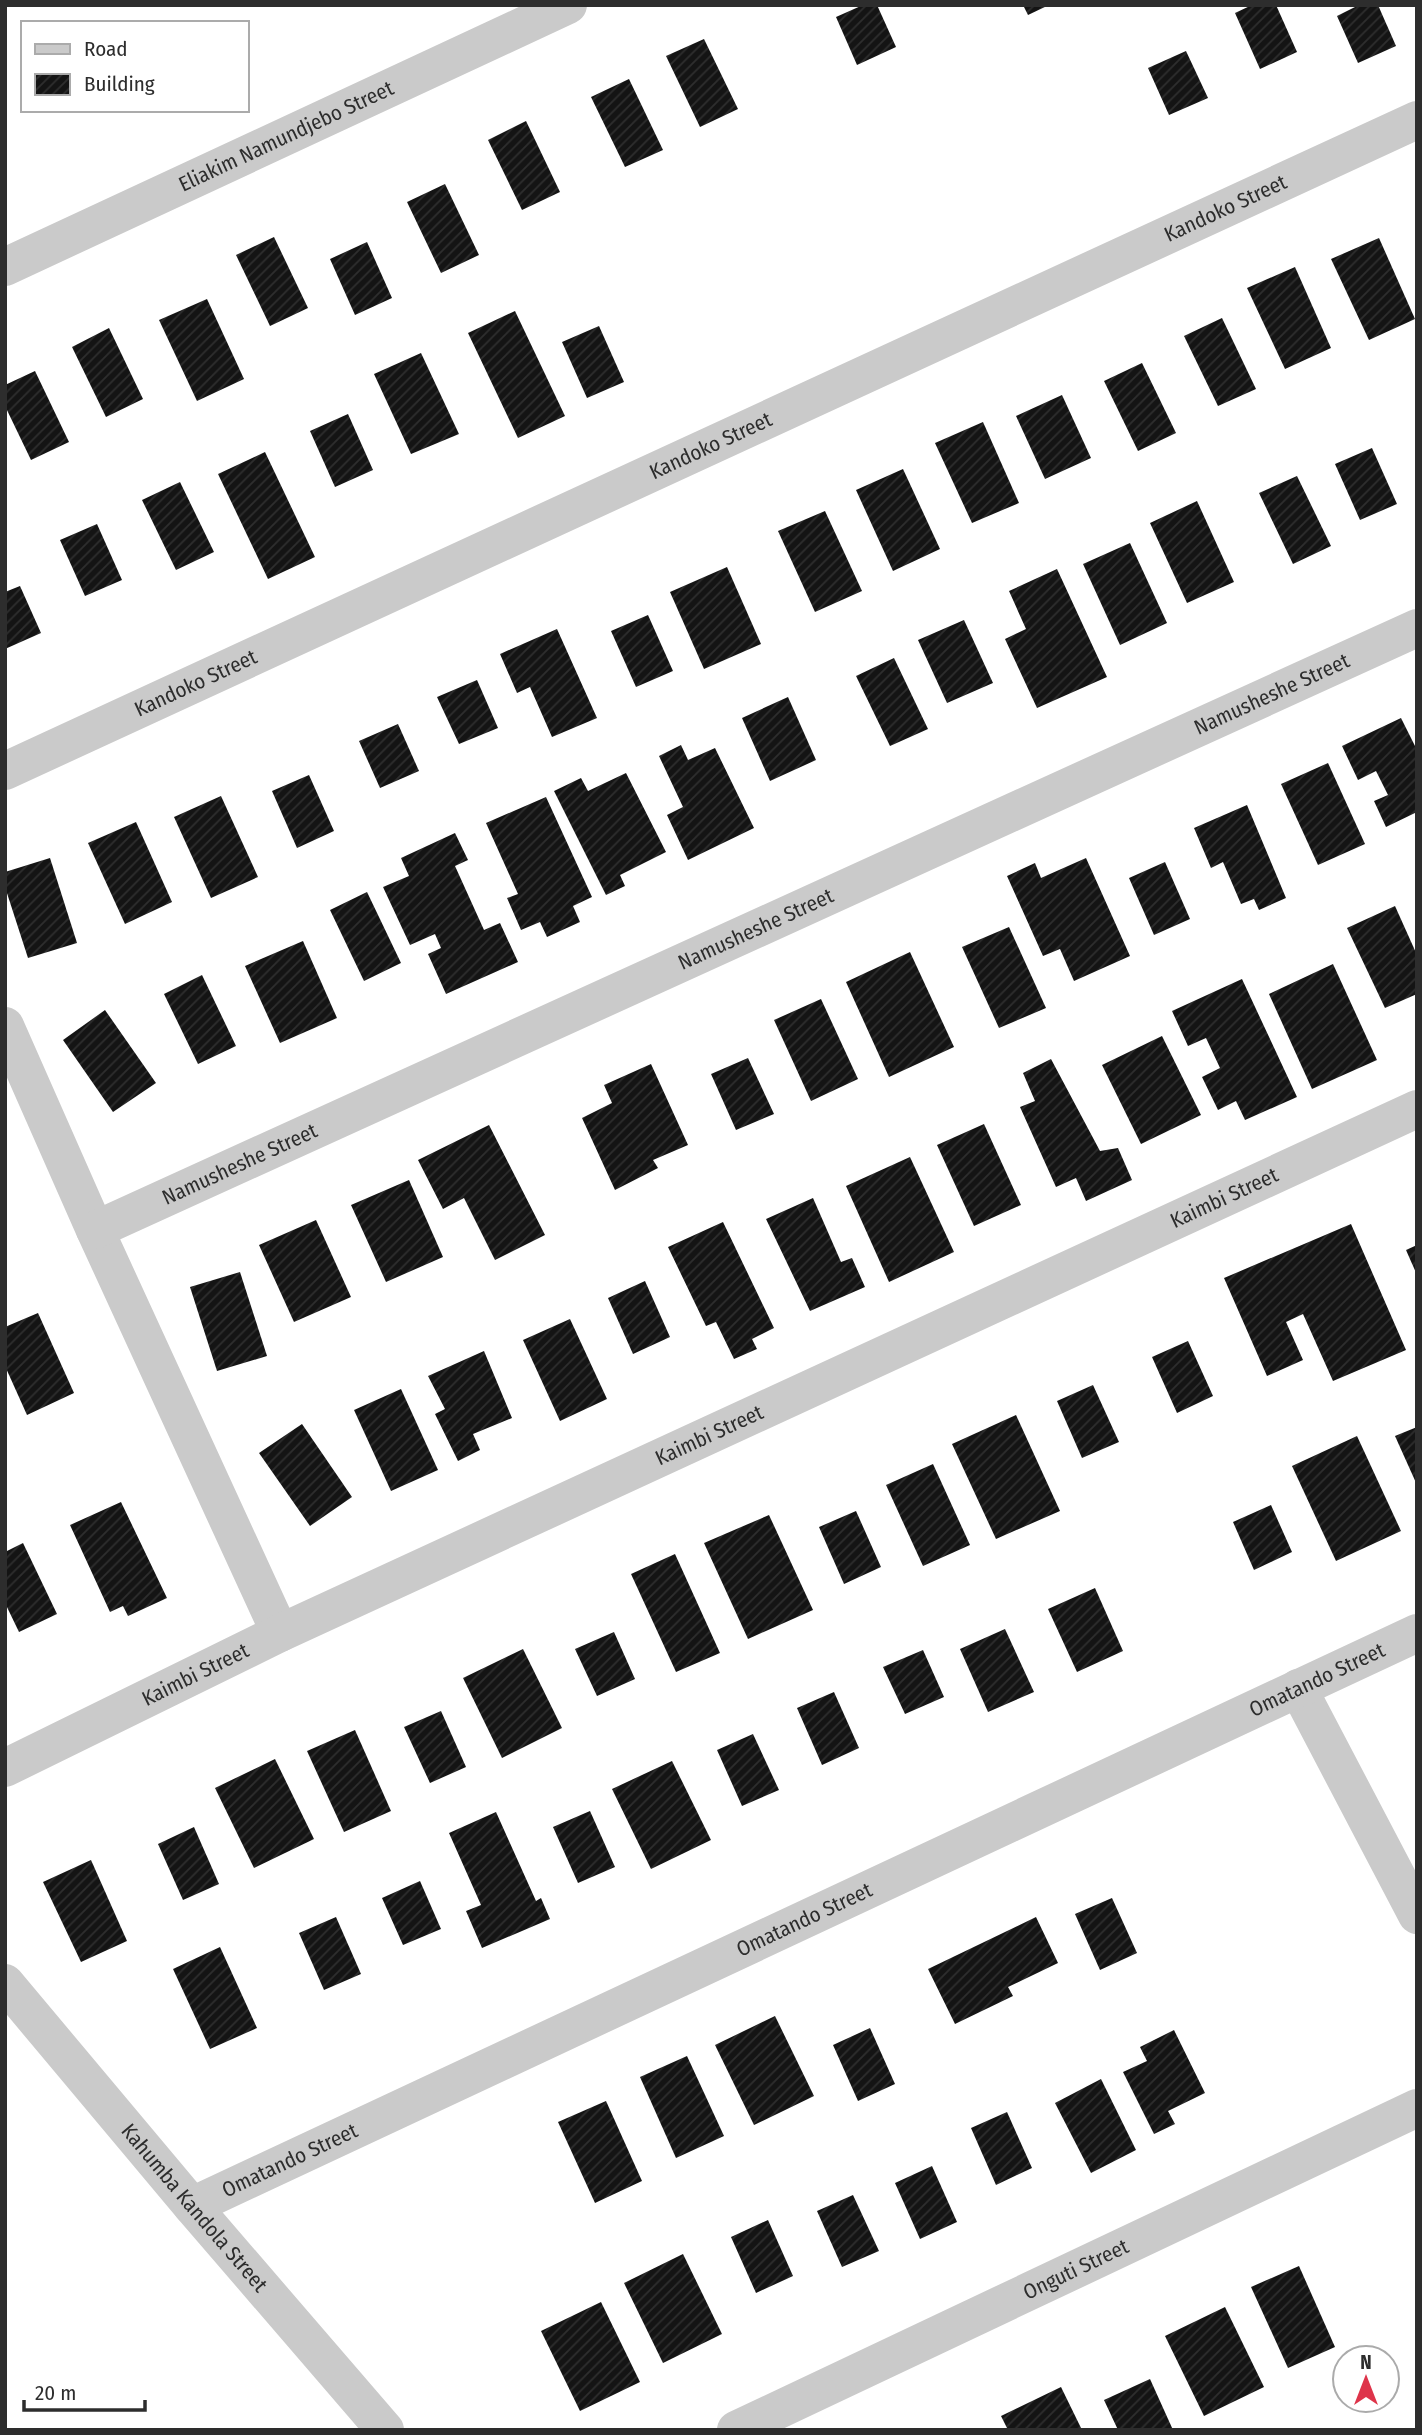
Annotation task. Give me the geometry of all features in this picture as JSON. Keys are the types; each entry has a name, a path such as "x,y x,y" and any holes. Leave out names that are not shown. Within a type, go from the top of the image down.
{"street":[{"name":"Eliakim Namundjebo Street","path":"5,267 568,5"},
{"name":"Kandoko Street","path":"5,771 1417,120"},
{"name":"Namusheshe Street","path":"95,1230 1417,628"},
{"path":"5,1026 279,1633"},
{"name":"Kaimbi Street","path":"5,1768 279,1633 1417,1109"},
{"name":"Omatando Street","path":"192,2206 1417,1633"},
{"path":"1298,1688 1417,1915"},
{"name":"Kahumba Kandola Street","path":"5,1983 385,2430"},
{"name":"Onguti Street","path":"736,2430 1417,2108"}],"building":[{"path":"863,5 877,5 896,47 857,65 836,17"},
{"path":"1023,5 1049,5 1028,15"},
{"path":"1252,5 1276,5 1297,52 1260,69 1235,13"},
{"path":"1359,5 1378,5 1396,46 1358,63 1337,16"},
{"path":"704,39 738,109 700,127 666,56"},
{"path":"1186,51 1208,98 1169,115 1148,68"},
{"path":"629,79 663,150 625,167 591,97"},
{"path":"526,121 560,192 522,210 488,140"},
{"path":"445,184 479,255 441,273 407,202"},
{"path":"274,237 308,308 270,326 236,255"},
{"path":"1379,238 1415,319 1369,340 1331,259"},
{"path":"367,242 392,298 355,315 330,259"},
{"path":"1295,267 1331,348 1285,369 1247,288"},
{"path":"207,299 244,379 197,401 159,320"},
{"path":"515,311 565,416 518,438 468,333"},
{"path":"1222,318 1256,389 1218,406 1184,336"},
{"path":"599,326 624,382 587,398 562,342"},
{"path":"109,328 143,399 106,417 72,347"},
{"path":"421,353 459,434 411,454 374,374"},
{"path":"1142,363 1176,433 1138,451 1104,381"},
{"path":"35,371 69,442 31,460 5,406 5,385"},
{"path":"1062,395 1091,458 1045,479 1016,416"},
{"path":"348,414 373,470 335,487 310,431"},
{"path":"983,422 1019,503 972,523 935,443"},
{"path":"1372,448 1397,504 1360,520 1335,464"},
{"path":"265,452 315,557 268,579 218,474"},
{"path":"903,469 940,549 893,571 856,490"},
{"path":"1297,476 1331,546 1293,564 1259,493"},
{"path":"180,482 214,552 176,570 142,500"},
{"path":"1197,501 1234,582 1187,603 1150,523"},
{"path":"825,511 862,591 815,612 778,531"},
{"path":"97,524 122,580 85,596 60,540"},
{"path":"1130,543 1167,623 1120,645 1083,564"},
{"path":"727,567 761,644 704,669 670,592"},
{"path":"1057,569 1107,677 1037,708 1005,639 1026,629 1009,591"},
{"path":"20,586 41,633 5,649 5,592"},
{"path":"648,615 673,671 636,687 611,631"},
{"path":"964,620 993,683 947,703 918,640"},
{"path":"557,629 597,718 552,737 530,687 517,693 500,654"},
{"path":"894,658 928,729 890,746 856,676"},
{"path":"477,680 498,728 459,744 437,697"},
{"path":"788,697 816,760 770,781 742,718"},
{"path":"1401,718 1417,750 1417,812 1386,827 1374,801 1388,795 1376,771 1358,780 1342,746"},
{"path":"398,724 419,771 380,788 359,741"},
{"path":"681,745 688,760 715,748 754,828 688,860 667,815 683,807 659,756"},
{"path":"1328,763 1365,844 1318,865 1281,784"},
{"path":"626,773 666,852 620,875 625,886 606,895 554,791 581,778 588,791"},
{"path":"309,775 334,831 297,848 272,791"},
{"path":"221,796 258,877 211,898 174,817"},
{"path":"546,797 592,897 573,906 580,922 547,937 540,922 521,930 507,898 518,894 486,823"},
{"path":"1247,805 1286,898 1259,910 1254,899 1241,904 1223,862 1211,868 1194,828"},
{"path":"136,822 172,902 125,924 88,843"},
{"path":"455,833 468,860 455,866 484,930 500,923 518,962 446,994 428,954 441,948 435,934 410,945 383,887 409,876 401,858"},
{"path":"50,858 77,943 28,958 5,887 5,872"},
{"path":"1086,858 1130,956 1074,981 1060,949 1043,956 1007,876 1035,863 1041,878"},
{"path":"1165,862 1190,919 1154,935 1129,878"},
{"path":"367,892 401,963 364,981 330,910"},
{"path":"1395,906 1417,955 1417,994 1385,1008 1347,928"},
{"path":"1009,927 1046,1008 999,1028 962,947"},
{"path":"303,941 337,1018 280,1043 245,966"},
{"path":"910,952 954,1047 889,1077 846,982"},
{"path":"1333,964 1377,1060 1312,1089 1269,994"},
{"path":"202,975 236,1046 198,1064 164,994"},
{"path":"1242,979 1297,1097 1245,1120 1236,1101 1218,1110 1202,1077 1220,1068 1206,1038 1188,1046 1172,1011"},
{"path":"821,999 858,1079 811,1101 774,1020"},
{"path":"105,1010 156,1083 113,1112 63,1040"},
{"path":"1162,1036 1201,1115 1141,1144 1102,1065"},
{"path":"748,1058 774,1114 736,1130 711,1074"},
{"path":"1051,1059 1100,1151 1118,1148 1132,1180 1086,1201 1076,1178 1056,1187 1020,1107 1035,1101 1023,1073"},
{"path":"651,1064 688,1145 653,1160 658,1168 615,1190 582,1118 612,1103 604,1085"},
{"path":"984,1124 1021,1205 974,1226 937,1145"},
{"path":"489,1125 545,1235 495,1260 464,1198 443,1209 418,1160"},
{"path":"910,1157 954,1252 889,1282 846,1186"},
{"path":"409,1180 443,1257 386,1282 351,1205"},
{"path":"813,1198 841,1262 852,1258 865,1287 810,1311 766,1219"},
{"path":"316,1220 351,1297 294,1322 259,1245"},
{"path":"723,1222 774,1328 752,1339 757,1349 734,1359 716,1322 706,1326 668,1247"},
{"path":"1351,1224 1406,1350 1333,1381 1303,1314 1286,1322 1303,1360 1267,1376 1224,1278"},
{"path":"1417,1245 1417,1275 1406,1250"},
{"path":"240,1272 267,1356 217,1371 190,1287"},
{"path":"645,1281 670,1337 633,1354 608,1298"},
{"path":"38,1313 74,1393 27,1415 5,1366 5,1327"},
{"path":"570,1319 607,1399 560,1421 523,1340"},
{"path":"1188,1341 1213,1396 1177,1413 1152,1357"},
{"path":"484,1351 512,1418 473,1434 480,1450 458,1461 435,1414 445,1409 428,1376"},
{"path":"1093,1385 1119,1442 1082,1458 1057,1401"},
{"path":"401,1389 438,1470 391,1491 354,1410"},
{"path":"1016,1415 1060,1511 996,1539 952,1444"},
{"path":"302,1424 352,1497 310,1526 259,1453"},
{"path":"1417,1427 1417,1485 1395,1436"},
{"path":"1357,1436 1401,1531 1336,1561 1292,1466"},
{"path":"933,1464 970,1545 923,1566 886,1485"},
{"path":"121,1502 167,1598 128,1616 123,1606 110,1612 70,1525"},
{"path":"1271,1505 1292,1552 1254,1570 1233,1522"},
{"path":"856,1511 881,1567 844,1584 819,1527"},
{"path":"769,1515 813,1610 748,1639 704,1543"},
{"path":"23,1543 57,1614 19,1632 5,1603 5,1552"},
{"path":"675,1554 720,1653 676,1672 631,1574"},
{"path":"1095,1588 1123,1651 1077,1672 1048,1609"},
{"path":"1005,1629 1034,1692 988,1712 960,1649"},
{"path":"614,1632 635,1679 597,1696 575,1649"},
{"path":"523,1649 562,1728 502,1758 463,1678"},
{"path":"923,1650 944,1697 905,1714 883,1667"},
{"path":"834,1692 859,1748 822,1765 797,1708"},
{"path":"441,1711 466,1767 430,1783 404,1727"},
{"path":"355,1730 391,1811 344,1832 307,1751"},
{"path":"753,1734 779,1790 742,1806 717,1750"},
{"path":"275,1759 314,1839 254,1868 215,1788"},
{"path":"672,1761 711,1840 651,1869 612,1789"},
{"path":"590,1811 615,1867 578,1883 553,1827"},
{"path":"496,1812 536,1901 541,1898 550,1919 482,1948 466,1911 481,1905 449,1833"},
{"path":"194,1827 219,1884 183,1900 158,1844"},
{"path":"91,1860 127,1941 81,1962 43,1882"},
{"path":"420,1881 441,1929 403,1945 382,1898"},
{"path":"1112,1898 1137,1953 1100,1970 1075,1914"},
{"path":"336,1917 361,1974 324,1990 299,1933"},
{"path":"1036,1917 1058,1963 1008,1987 1013,1996 955,2024 928,1969"},
{"path":"220,1947 257,2028 210,2049 173,1969"},
{"path":"775,2016 814,2096 754,2125 715,2045"},
{"path":"870,2028 895,2084 858,2101 833,2045"},
{"path":"1174,2030 1205,2093 1168,2111 1175,2124 1154,2134 1123,2072 1147,2061 1140,2047"},
{"path":"687,2056 724,2136 676,2158 640,2077"},
{"path":"1101,2079 1136,2150 1091,2173 1055,2103"},
{"path":"606,2101 642,2181 595,2203 558,2122"},
{"path":"1007,2112 1032,2168 996,2185 971,2128"},
{"path":"932,2166 957,2222 920,2239 895,2183"},
{"path":"853,2195 879,2251 842,2267 817,2211"},
{"path":"768,2220 793,2276 756,2293 731,2237"},
{"path":"683,2254 722,2334 663,2363 624,2283"},
{"path":"1299,2266 1334,2344 1331,2344 1331,2349 1288,2368 1251,2287"},
{"path":"601,2302 640,2382 580,2411 541,2331"},
{"path":"1225,2307 1264,2387 1204,2416 1165,2336"},
{"path":"1150,2379 1173,2430 1118,2430 1104,2400"},
{"path":"1061,2387 1082,2430 1008,2430 1001,2416"}]}
